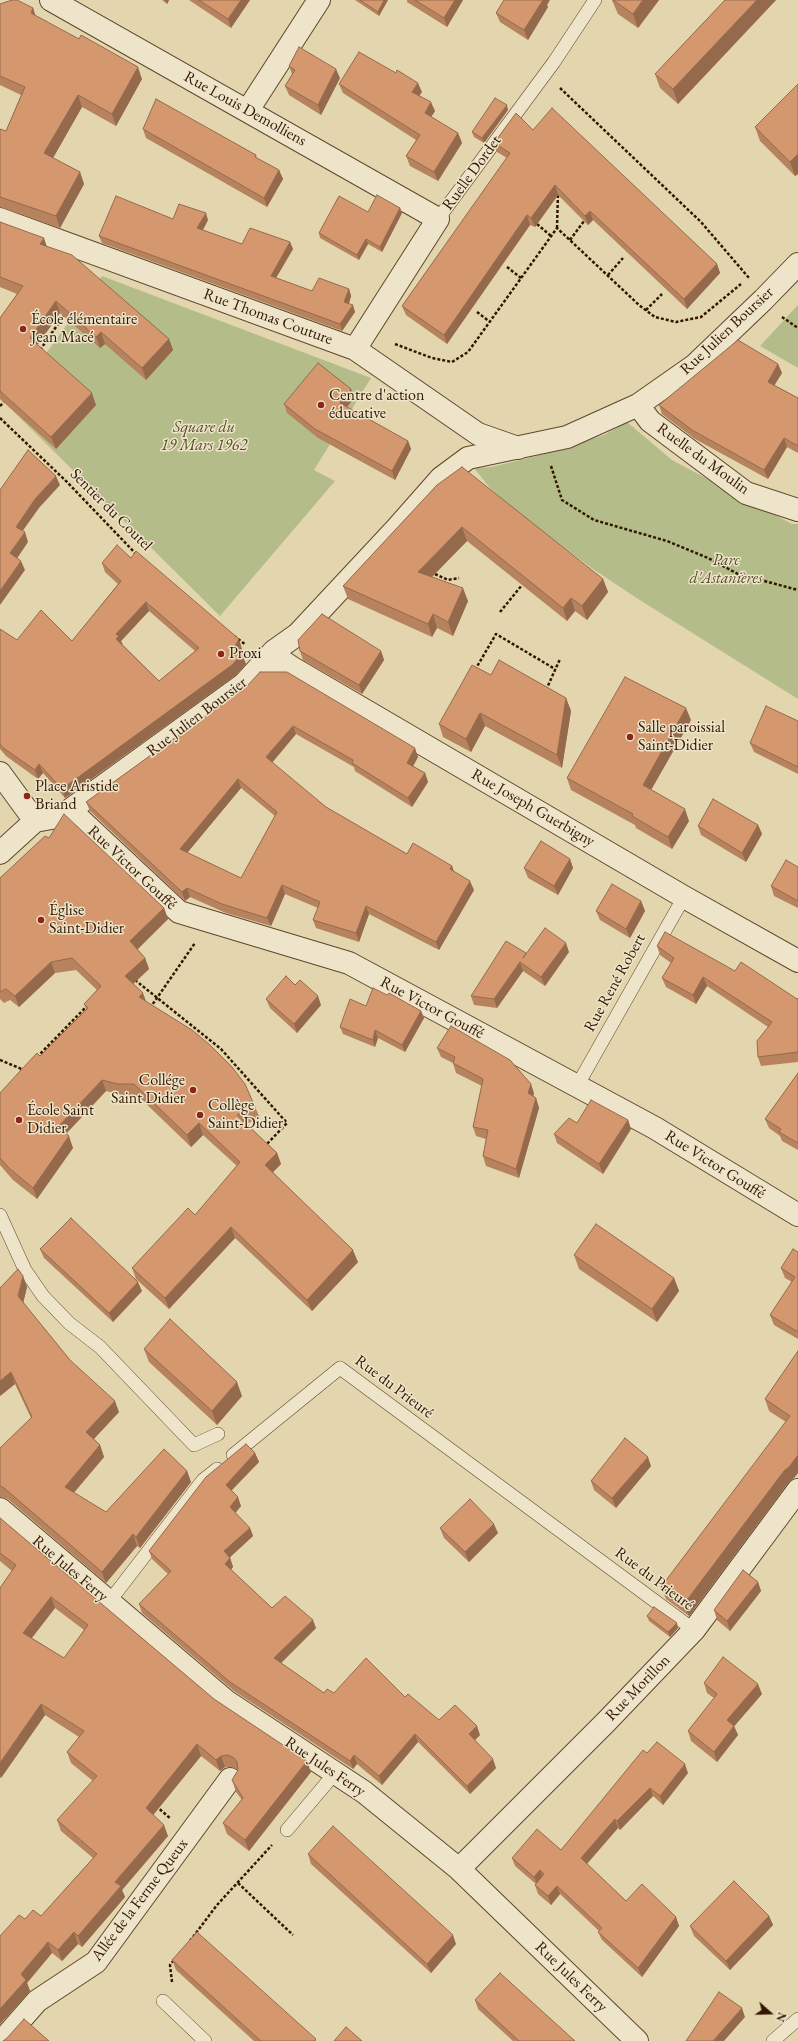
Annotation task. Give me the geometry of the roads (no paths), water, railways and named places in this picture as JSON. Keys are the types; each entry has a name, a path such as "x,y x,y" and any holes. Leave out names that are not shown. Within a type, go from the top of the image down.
{"street":[{"name":"Rue Louis Demolliens","path":"51,0 248,110 438,219"},
{"path":"248,110 319,0"},
{"name":"Rue Thomas Couture","path":"0,219 360,341 478,434 519,448"},
{"name":"Ruelle Dordet","path":"360,341 438,219"},
{"name":"Rue Julien Boursier","path":"35,821 57,817 70,810 244,684 274,651 298,634 396,529 441,478 468,458 568,437 638,405 695,365 764,300 798,264"},
{"name":"Ruelle du Moulin","path":"638,405 650,421 746,493 798,510"},
{"name":"Rue Joseph Guerbigny","path":"266,661 285,663 684,897 798,961"},
{"path":"0,773 35,821 0,853"},
{"name":"Rue Victor Gouffé","path":"70,810 179,912 349,963 655,1128 798,1216"},
{"name":"Rue Morillon","path":"458,1870 607,1721 694,1630 798,1490"},
{"name":"Rue Jules Ferry","path":"0,1509 226,1701 262,1735 335,1773 364,1792 458,1870 637,2041"},
{"name":"Allée de la Ferme Queux","path":"2,2041 37,2000 96,1962 230,1779"}],"lane":[{"name":"Ruelle Dordet","path":"438,219 544,75 595,0"},
{"name":"Rue René Robert","path":"577,1086 684,897"},
{"path":"0,1215 25,1270 43,1296 69,1323 100,1347 194,1445 218,1434"},
{"name":"Rue du Prieuré","path":"109,1602 203,1480 340,1368 694,1630"},
{"path":"288,1830 335,1773"},
{"path":"163,2001 205,2041"},
{"path":"773,2041 798,2019"}],"place":[{"name":"École élémentaire Jean Macé","path":"23,329"},
{"name":"Centre d'action éducative","path":"321,405"},
{"name":"Proxi","path":"221,654"},
{"name":"Salle paroissial Saint-Didier","path":"630,737"},
{"name":"Place Aristide Briand","path":"27,796"},
{"name":"Église Saint-Didier","path":"41,920"},
{"name":"Collége Saint Didier","path":"193,1090"},
{"name":"Collège Saint-Didier","path":"200,1115"},
{"name":"École Saint Didier","path":"19,1120"}],"park label":[{"name":"Square du 19 Mars 1962","path":"204,437"},
{"name":"Parc d'Astanières","path":"726,570"}]}
